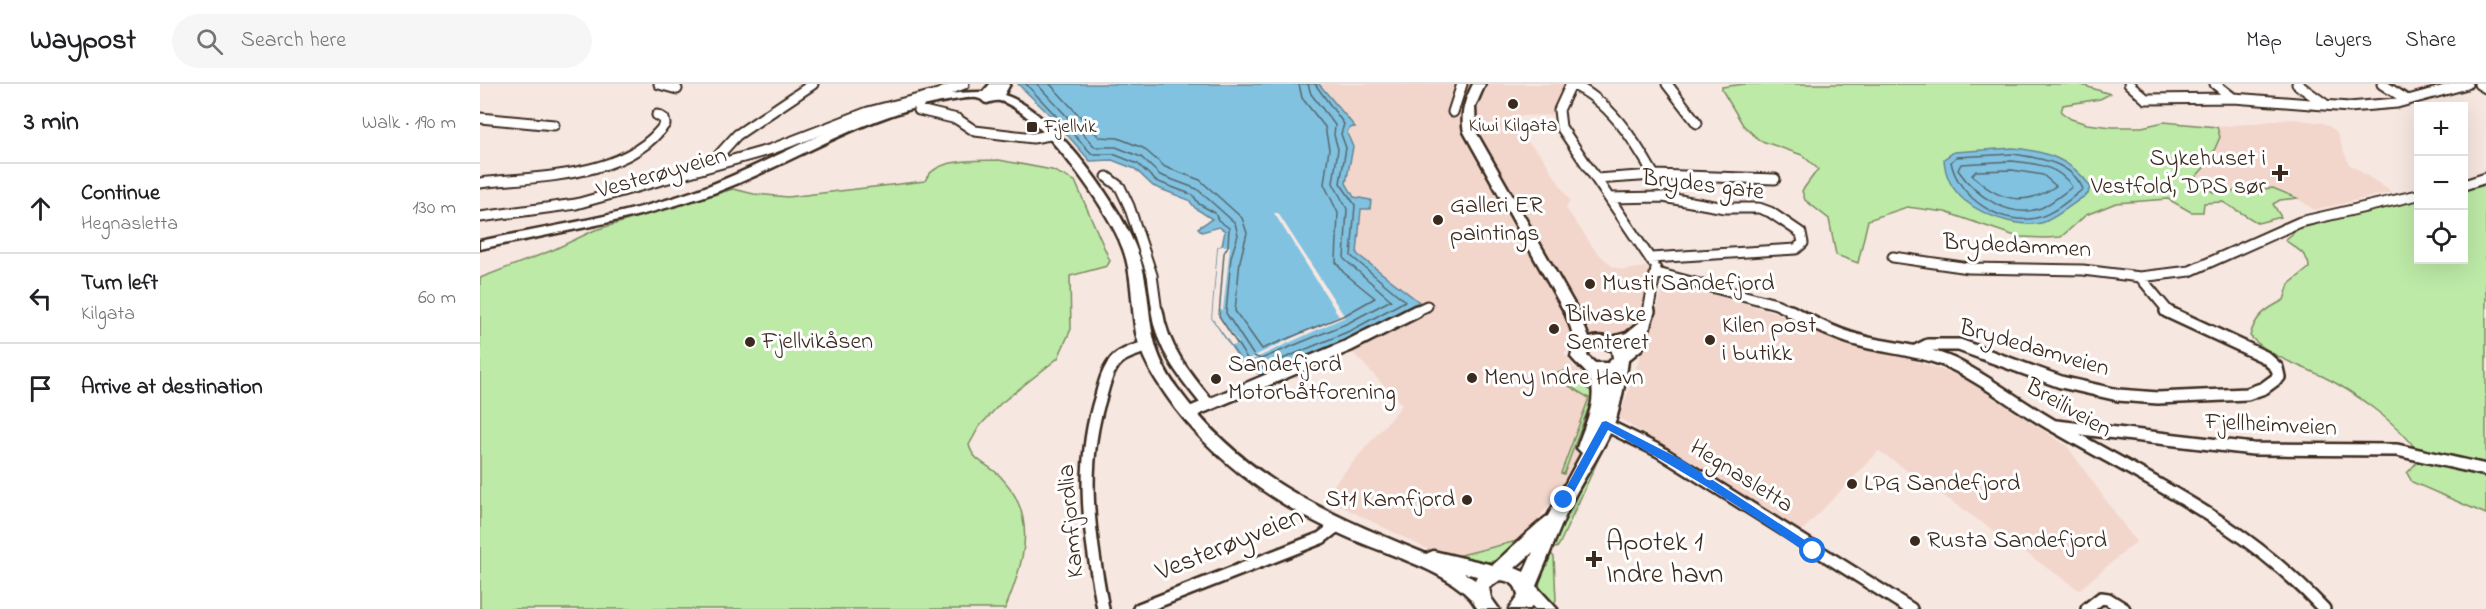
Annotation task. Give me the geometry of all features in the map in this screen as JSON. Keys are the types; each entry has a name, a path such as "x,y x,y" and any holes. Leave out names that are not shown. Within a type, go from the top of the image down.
{"main road":[{"path":"990,98 996,84"},
{"path":"990,98 1004,84"},
{"path":"1479,84 1469,103 1466,116 1470,132 1571,311 1580,330 1583,345 1578,357 1598,376 1601,401 1581,466"},
{"name":"Vesterøyveien","path":"480,245 696,195 738,180 850,124 918,104 990,98 1016,105 1031,115 1050,135 1109,207 1122,231 1135,266 1142,328 1147,346 1171,390 1189,413 1238,465 1276,493 1337,526 1444,570 1483,603"},
{"path":"1518,609 1528,598 1528,588 1559,512 1581,466 1606,425 1613,407 1620,362 1619,349 1605,341 1571,311"},
{"path":"1583,345 1605,341"},
{"path":"1591,368 1605,369 1620,362"},
{"path":"1483,603 1483,581 1496,573 1532,542 1559,512"},
{"name":"Vesterøyveien","path":"1400,551 1496,573 1515,574 1548,609"}],"street":[{"path":"659,84 677,89"},
{"path":"720,162 718,156 722,149 739,134 813,84"},
{"path":"480,217 555,209 772,149 868,112 938,94 964,84"},
{"path":"1453,112 1462,84"},
{"path":"1620,362 1638,345 1645,325 1654,266 1561,127 1559,110 1571,84 1580,86 1594,96 1643,156 1654,175"},
{"path":"1667,84 1697,123"},
{"path":"2129,84 2146,99 2233,98 2327,106 2380,105 2467,84"},
{"path":"2215,84 2233,98"},
{"path":"2297,84 2327,106"},
{"path":"2382,84 2408,100"},
{"path":"2480,84 2486,88"},
{"path":"918,104 920,110 957,118 975,131 1033,138 1050,135"},
{"path":"480,183 617,160 657,138 665,124 664,118 657,115"},
{"path":"480,118 554,125"},
{"path":"1596,179 1654,175 1775,179"},
{"path":"1107,177 1130,201 1135,230 1144,248 1153,277 1156,308 1166,345 1182,372 1208,404"},
{"path":"2468,183 2486,178"},
{"path":"2140,277 2190,271 2300,222 2414,196"},
{"name":"Brydes gate","path":"1609,198 1663,197 1725,208 1764,209 1801,234 1803,243 1796,249 1654,266"},
{"name":"Brydedammen","path":"1893,257 1969,268 2083,270 2140,277"},
{"name":"Breiliveien","path":"1654,266 1776,304 1827,330 1863,342 1914,352 1955,365 2053,426 2194,503 2242,535 2296,579 2324,609"},
{"name":"Brydedamveien","path":"1914,352 1928,345 1964,346 2073,385 2120,395 2238,395 2258,391 2279,377 2277,368 2265,357 2166,311 2140,277"},
{"path":"1189,413 1348,346 1427,306"},
{"path":"1605,341 1629,338 1645,325"},
{"name":"Kamfjordlia","path":"1103,609 1087,514 1085,461 1093,415 1111,369 1118,360 1147,346"},
{"name":"Hegnasletta","path":"1606,425 1678,463 1769,520 1813,551 1911,609"},
{"name":"Fjellheimveien","path":"2053,426 2072,426 2161,440 2253,449 2397,450 2486,470"},
{"name":"Vesterøyveien","path":"1139,609 1322,538 1337,526"},
{"path":"2087,609 2101,598 2108,599 2124,609"}],"shaded area":[{"path":"1319,84 1576,84 1562,115 1518,116 1519,126 1514,128 1542,156 1570,201 1566,208 1595,250 1613,267 1624,270 1645,267 1654,273 1640,320 1632,333 1614,338 1605,335 1578,340 1564,353 1574,368 1585,369 1597,399 1575,469 1519,546 1468,558 1433,552 1323,497 1402,405 1342,341 1419,302 1357,254 1361,208 1370,209 1371,200 1354,197 1346,183 1353,147 1347,133 1349,128 1355,127"},
{"name":"Sykehuset i Vestfold, DPS sør","path":"2292,119 2324,123 2336,131 2349,164 2392,192 2314,210 2290,193 2273,188 2215,193 2191,181 2209,162 2220,137 2217,127"},
{"path":"1666,281 1774,312 1962,377 2067,446 2136,542 2079,590 1879,451 1799,534 1619,418"}],"green space":[{"path":"1744,84 2079,84 2110,94 2100,99 2063,105 2061,112 2071,119 2087,124 2112,127 2142,127 2164,122 2217,127 2220,137 2209,162 2192,181 2215,193 2273,188 2297,198 2280,200 2273,204 2281,217 2258,223 2223,202 2204,203 2203,212 2191,212 2168,199 2116,203 2086,215 2061,237 2046,238 2018,237 1945,212 1907,207 1868,220 1858,263 1836,255 1829,219 1805,200 1802,191 1818,169 1802,155 1759,140 1743,125 1722,87"},
{"path":"999,160 1052,170 1075,181 1110,261 1107,266 1070,276 1071,329 1058,358 1000,404 979,427 969,445 974,456 1001,477 1013,492 1024,524 1022,558 1005,609 480,609 480,278 553,250 595,230 733,189 754,194 788,197 925,181 930,173 947,164"},
{"path":"2486,185 2486,514 2412,482 2407,473 2418,461 2419,454 2389,421 2347,390 2275,355 2250,336 2258,318 2284,300 2289,284 2309,268 2304,255 2285,240 2298,229 2414,199 2414,264 2468,264 2468,189"},
{"path":"1564,371 1591,391 1592,398 1564,474 1561,473 1589,398 1551,375"},
{"path":"1607,440 1560,543 1557,548 1549,547 1582,479"},
{"path":"1517,541 1524,542 1506,556 1492,562 1453,557"},
{"path":"1550,552 1554,557 1556,600 1551,607 1545,599 1539,580"}],"water":[{"path":"1018,84 1319,84 1355,127 1349,128 1347,133 1353,147 1346,183 1354,197 1371,200 1370,209 1361,209 1357,254 1419,302 1354,336 1261,375 1243,364 1212,318 1218,247 1222,246 1225,231 1219,227 1202,232 1198,228 1212,219 1195,208 1189,200 1153,186 1135,169 1112,160 1090,161 1049,114"},
{"path":"2013,148 2036,151 2066,163 2090,186 2088,194 2053,218 2037,224 2029,224 1996,218 1985,213 1965,200 1950,183 1944,159 1954,152"}],"pier":[{"path":"1274,213 1278,213 1345,317 1243,364 1252,357 1339,316"},
{"path":"1230,246 1223,310 1219,310 1219,316 1239,343 1232,346 1212,318 1218,247"}],"place":[{"name":"Kiwi Kilgata","path":"1513,104"},
{"name":"Fjellvik","path":"1032,127"},
{"name":"Sykehuset i Vestfold, DPS sør","path":"2280,173"},
{"name":"Galleri ER paintings","path":"1438,220"},
{"name":"Musti Sandefjord","path":"1590,284"},
{"name":"Bilvaske Senteret","path":"1554,329"},
{"name":"Kilen post i butikk","path":"1710,340"},
{"name":"Fjellvikåsen","path":"750,342"},
{"name":"Meny Indre Havn","path":"1472,378"},
{"name":"Sandefjord Motorbåtforening","path":"1216,379"},
{"name":"LPG Sandefjord","path":"1852,484"},
{"name":"St1 Kamfjord","path":"1467,500"},
{"name":"Rusta Sandefjord","path":"1915,541"},
{"name":"Apotek 1 Indre havn","path":"1594,559"}],"route":[{"path":"1564,500 1606,425 1678,463 1769,520 1813,551"}]}
